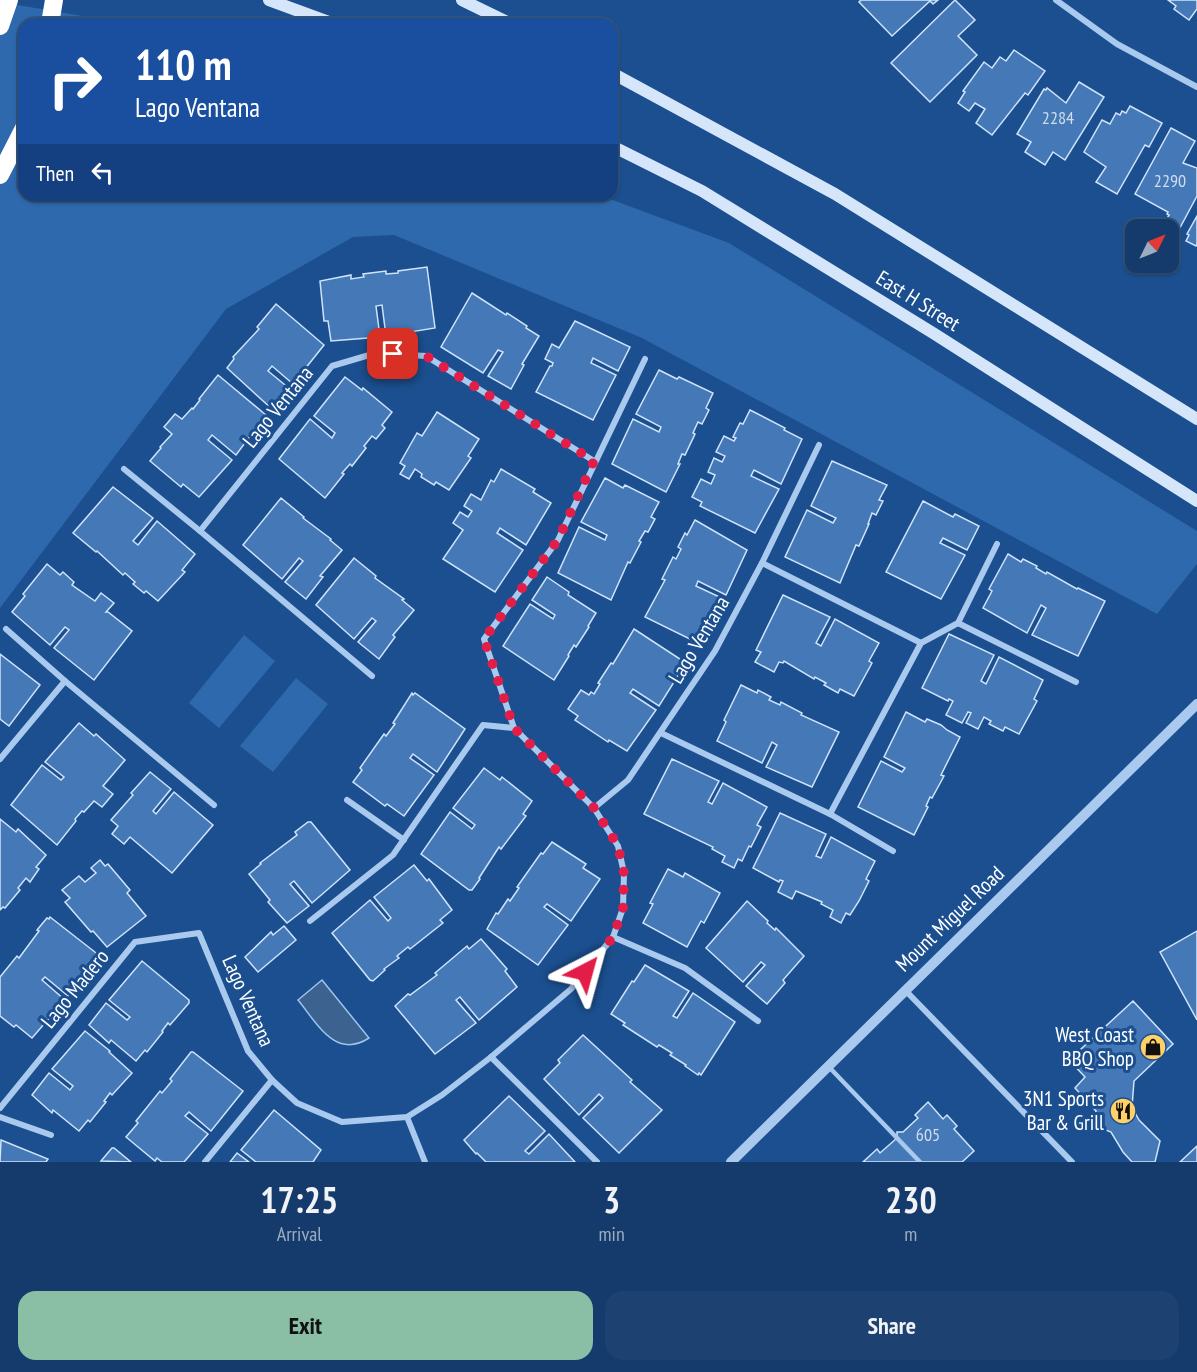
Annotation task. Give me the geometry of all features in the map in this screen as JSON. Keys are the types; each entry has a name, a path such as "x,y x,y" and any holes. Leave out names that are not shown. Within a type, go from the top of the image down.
{"highway":[{"path":"0,26 9,0"},
{"path":"51,18 54,0"},
{"path":"0,175 18,140"}],"main road":[{"path":"269,0 318,18"},
{"path":"462,0 499,18"},
{"path":"618,76 835,194 1197,419"},
{"name":"East H Street","path":"618,149 702,191 923,327 1197,501"}],"street":[{"path":"1056,0 1117,44 1197,87"},
{"name":"Lago Ventana","path":"201,531 332,366 376,353 426,356 594,461"},
{"name":"Lago Ventana","path":"199,933 248,1051 272,1080 297,1103 342,1122 407,1117 442,1095 571,989 613,937 623,908 624,873 618,846 594,808 514,728 484,639 558,540 645,359"},
{"name":"Lago Ventana","path":"594,808 628,780 715,651 762,563 819,445"},
{"path":"124,469 372,676"},
{"path":"830,814 921,643 958,623 997,543"},
{"path":"762,563 921,643"},
{"path":"958,623 1076,682"},
{"path":"6,629 214,805"},
{"path":"0,759 65,681"},
{"name":"Mount Miguel Road","path":"737,1160 905,990 1197,704"},
{"path":"310,921 393,855 483,725 514,728"},
{"path":"661,733 830,814 893,851"},
{"path":"346,800 404,840"},
{"name":"Lago Madero","path":"0,1108 135,942 199,933"},
{"path":"613,937 685,968 758,1021"},
{"path":"905,990 1072,1162"},
{"path":"491,1057 597,1162"},
{"path":"205,1162 272,1080"},
{"path":"0,1117 51,1135"},
{"path":"407,1117 425,1162"}],"lane":[{"path":"829,1067 920,1162"}],"shaded area":[{"path":"0,2 95,18 18,18 18,201 615,201 729,243 1197,531 1197,564 1157,614 642,338 394,235 353,237 226,309 0,608"},
{"path":"244,635 275,661 219,728 189,703"},
{"path":"296,678 328,704 273,772 240,746"},
{"path":"322,980 369,1038 357,1044 346,1045 337,1042 312,1019 298,1000"}],"building":[{"path":"861,0 938,0 933,4 930,1 892,36 859,2"},
{"path":"955,0 975,20 958,36 977,55 930,102 891,63"},
{"path":"1168,0 1197,0 1197,9 1189,20 1174,9 1176,6"},
{"path":"1014,50 1045,71 1028,95 1025,93 992,135 976,123 985,109 975,103 969,111 958,103 965,92 963,91 984,62 992,68 1000,57 1006,61"},
{"path":"1079,82 1104,97 1065,160 1053,152 1045,165 1025,152 1031,142 1017,134 1044,89 1047,88 1066,103"},
{"path":"1130,106 1162,123 1149,147 1145,145 1117,194 1096,182 1106,167 1084,152 1102,120 1110,124 1116,113 1120,115 1122,111 1126,113"},
{"path":"1171,128 1195,141 1183,163 1197,168 1197,196 1179,230 1179,219 1167,219 1168,212 1135,194"},
{"path":"1197,216 1196,246 1186,241 1189,235 1187,234"},
{"path":"427,267 435,328 386,336 382,305 376,306 380,337 331,341 328,321 324,321 320,281 351,275 351,279 364,277 363,274 386,271 386,274 398,273 398,271"},
{"path":"472,293 506,315 507,313 539,336 522,364 524,365 511,389 488,376 503,352 498,350 483,373 441,347"},
{"path":"276,304 324,345 293,384 272,366 268,371 290,389 273,410 227,368 234,359 233,357 259,329 257,327"},
{"path":"575,321 630,347 618,371 593,358 591,363 616,375 593,420 536,392 553,363 545,359 552,344 559,348"},
{"path":"659,370 713,393 706,408 709,410 702,424 698,422 693,433 695,434 685,455 682,454 678,464 680,464 666,492 612,464 633,419 659,432 661,427 636,414"},
{"path":"218,375 266,415 236,455 212,435 208,440 232,460 199,497 183,484 181,487 150,461 172,434 164,427 175,414 182,419 193,409"},
{"path":"345,377 362,390 363,388 392,412 382,425 385,428 376,439 372,436 364,446 366,448 352,466 350,464 342,473 344,474 325,498 279,459 310,419 332,438 335,433 314,416"},
{"path":"750,410 802,439 781,484 754,470 751,476 779,489 755,533 700,506 702,502 692,497 701,479 711,484 715,475 708,472 714,458 722,462 725,456 716,452 724,436 734,441 736,438 733,437 740,423 743,424"},
{"path":"437,412 479,439 468,456 471,458 449,490 421,477 422,474 415,469 409,479 400,474 405,466 400,463 417,433 422,436"},
{"path":"832,461 887,485 879,500 883,501 876,515 872,513 859,546 856,545 840,583 785,557 807,510 833,523 836,518 811,506"},
{"path":"501,469 535,489 533,492 551,503 526,545 500,528 497,533 523,550 495,592 443,559 463,530 453,523 460,512 468,517 472,511 464,506 471,494 481,500 491,480 494,482"},
{"path":"605,478 623,488 625,485 659,502 651,517 655,519 648,532 645,531 639,541 641,542 630,563 628,562 611,600 558,573 579,527 605,540 607,535 581,522"},
{"path":"113,487 153,518 133,541 138,545 157,521 195,554 182,570 185,572 158,601 146,591 144,593 125,573 123,575 73,533"},
{"path":"281,498 342,550 320,576 323,577 306,599 285,582 303,561 299,558 282,579 243,545"},
{"path":"923,501 953,517 955,514 979,526 967,550 943,538 940,543 965,555 941,599 886,572"},
{"path":"695,520 747,550 726,595 698,581 696,586 724,599 700,644 645,617 665,580 662,579 673,557 676,559 681,549 678,547 685,533 687,535"},
{"path":"1008,554 1021,562 1023,559 1046,574 1047,572 1105,601 1078,656 1032,635 1046,608 1041,605 1027,633 983,608 992,591 989,589"},
{"path":"354,558 414,610 393,635 395,637 379,659 358,642 376,621 372,618 354,639 316,605"},
{"path":"47,564 60,575 63,572 74,582 72,585 95,601 101,593 114,603 106,612 132,631 94,680 54,648 69,630 65,627 50,645 12,612"},
{"path":"547,577 569,592 568,595 596,613 554,680 503,646 530,604 553,619 555,615 532,600"},
{"path":"783,595 830,617 816,643 821,646 835,619 879,643 869,661 872,663 854,696 840,689 838,693 824,685 826,683 815,677 814,679 784,661 779,662 774,672 755,662 761,652 756,650"},
{"path":"634,629 686,663 659,706 633,689 630,693 656,710 627,751 609,740 608,742 575,720 578,716 568,709 581,690 589,695 591,692 594,694 600,684 598,683 611,663 613,664"},
{"path":"949,634 994,655 981,681 986,684 999,657 1043,680 1034,699 1037,701 1019,734 1005,727 1003,731 989,724 991,721 984,717 978,729 966,723 971,713 968,712 962,723 946,715 953,701 949,699 948,701 922,688"},
{"path":"0,654 40,685 9,726 0,719"},
{"path":"741,685 757,693 758,690 771,697 769,700 780,705 781,702 802,713 801,715 839,732 812,787 766,767 777,745 772,742 762,763 717,741 726,722 724,720"},
{"path":"412,693 465,729 437,772 413,754 410,758 434,775 404,816 387,804 385,806 353,782 384,734 386,736 395,724 393,723"},
{"path":"906,712 925,722 927,719 941,725 960,737 941,775 944,776 932,798 930,797 926,806 928,807 914,835 858,807 881,761 902,772 905,768 884,757"},
{"path":"79,723 94,736 96,734 125,760 103,786 113,794 102,807 94,801 84,812 82,811 57,845 11,805 42,765 61,780 64,777 45,762"},
{"path":"672,759 719,781 708,802 712,804 723,783 767,807 757,825 761,827 751,847 749,846 742,861 738,859 734,868 722,862 725,856 712,849 713,847 644,814"},
{"path":"484,768 500,780 502,777 532,801 523,814 526,816 501,849 499,847 480,879 472,890 469,890 421,854 450,812 472,829 475,825 453,808"},
{"path":"150,772 171,789 153,811 156,814 174,792 213,825 172,873 130,837 124,844 112,834 118,826 111,820"},
{"path":"780,813 826,834 816,856 821,858 831,837 875,861 866,879 869,881 859,901 850,915 846,913 841,923 830,917 833,910 821,904 822,902 796,891 792,899 778,892 783,881 779,882 753,868"},
{"path":"0,819 16,832 18,829 46,855 36,867 39,869 30,882 26,878 18,888 20,890 5,908 0,910"},
{"path":"311,822 350,870 312,903 294,881 290,884 309,906 287,923 268,902 270,900 249,874 297,835 295,832"},
{"path":"552,842 586,864 583,868 600,879 571,921 547,904 544,907 568,925 538,965 487,929 496,913 498,914 508,899 510,901 541,853 543,854"},
{"path":"100,860 105,866 108,864 130,890 127,893 146,916 107,947 65,902 70,898 62,890 79,876 85,882 96,873 91,868"},
{"path":"414,865 427,881 429,879 452,910 440,920 443,923 410,949 408,947 397,956 399,958 373,981 370,980 332,933 370,900 388,921 391,918 374,897"},
{"path":"668,869 683,877 685,873 720,893 704,923 701,921 687,947 643,923 653,904 650,903"},
{"path":"747,901 768,921 767,923 775,930 776,928 804,956 783,980 785,983 767,1004 746,986 765,965 761,962 743,982 706,948"},
{"path":"50,917 100,956 68,996 45,977 42,980 65,1000 32,1038 0,1016 0,977 17,956 19,958 39,931 37,930"},
{"path":"284,926 296,940 258,972 245,957 271,932 273,935"},
{"path":"1197,931 1197,1020 1160,952"},
{"path":"481,939 507,969 505,971 517,987 479,1020 460,997 456,1000 476,1023 435,1054 395,1006 408,994 410,995 437,975 435,973 467,946 469,949"},
{"path":"142,961 189,1000 189,1003 170,1025 168,1023 147,1052 145,1050 136,1061 111,1040 109,1043 89,1025 106,1003 127,1020 130,1017 109,1000"},
{"path":"645,965 689,991 673,1016 677,1018 693,993 735,1022 701,1075 670,1055 672,1053 659,1045 657,1047 623,1025 625,1023 611,1014"},
{"path":"1133,1001 1173,1044 1134,1081 1132,1107 1139,1120 1160,1141 1155,1162 1132,1162 1111,1132 1093,1125 1096,1111 1075,1088 1085,1077 1069,1060"},
{"path":"85,1031 132,1073 112,1095 110,1093 104,1101 106,1102 90,1122 88,1120 79,1131 53,1110 52,1113 32,1095 49,1073 70,1090 73,1086 52,1069"},
{"path":"583,1035 662,1110 619,1153 583,1118 603,1098 599,1094 579,1115 544,1079 560,1063 558,1060"},
{"path":"191,1052 243,1091 211,1131 189,1112 185,1116 208,1134 184,1162 162,1162 157,1158 155,1161 126,1137 160,1091 162,1093 172,1081 170,1079"},
{"path":"509,1096 545,1131 525,1151 529,1154 549,1134 575,1162 486,1162 476,1154 464,1140"},
{"path":"928,1102 943,1119 947,1115 957,1126 954,1129 974,1151 962,1162 863,1162 877,1149 880,1153 897,1138 897,1132 903,1132 918,1118 915,1115"},
{"path":"274,1110 321,1150 313,1162 256,1162 241,1150"},
{"path":"1,1140 48,1159 46,1162 0,1162"},
{"path":"1197,1146 1197,1162 1180,1162"},
{"path":"114,1148 131,1162 101,1161"},
{"path":"237,1153 249,1162 230,1162"}],"place":[{"name":"West Coast BBQ Shop","path":"1153,1047"},
{"name":"3N1 Sports Bar & Grill","path":"1123,1111"}],"route":[{"path":"393,354 426,356 594,461 558,540 484,639 514,728 594,808 618,846 624,873 623,908 613,937 585,972"}]}
